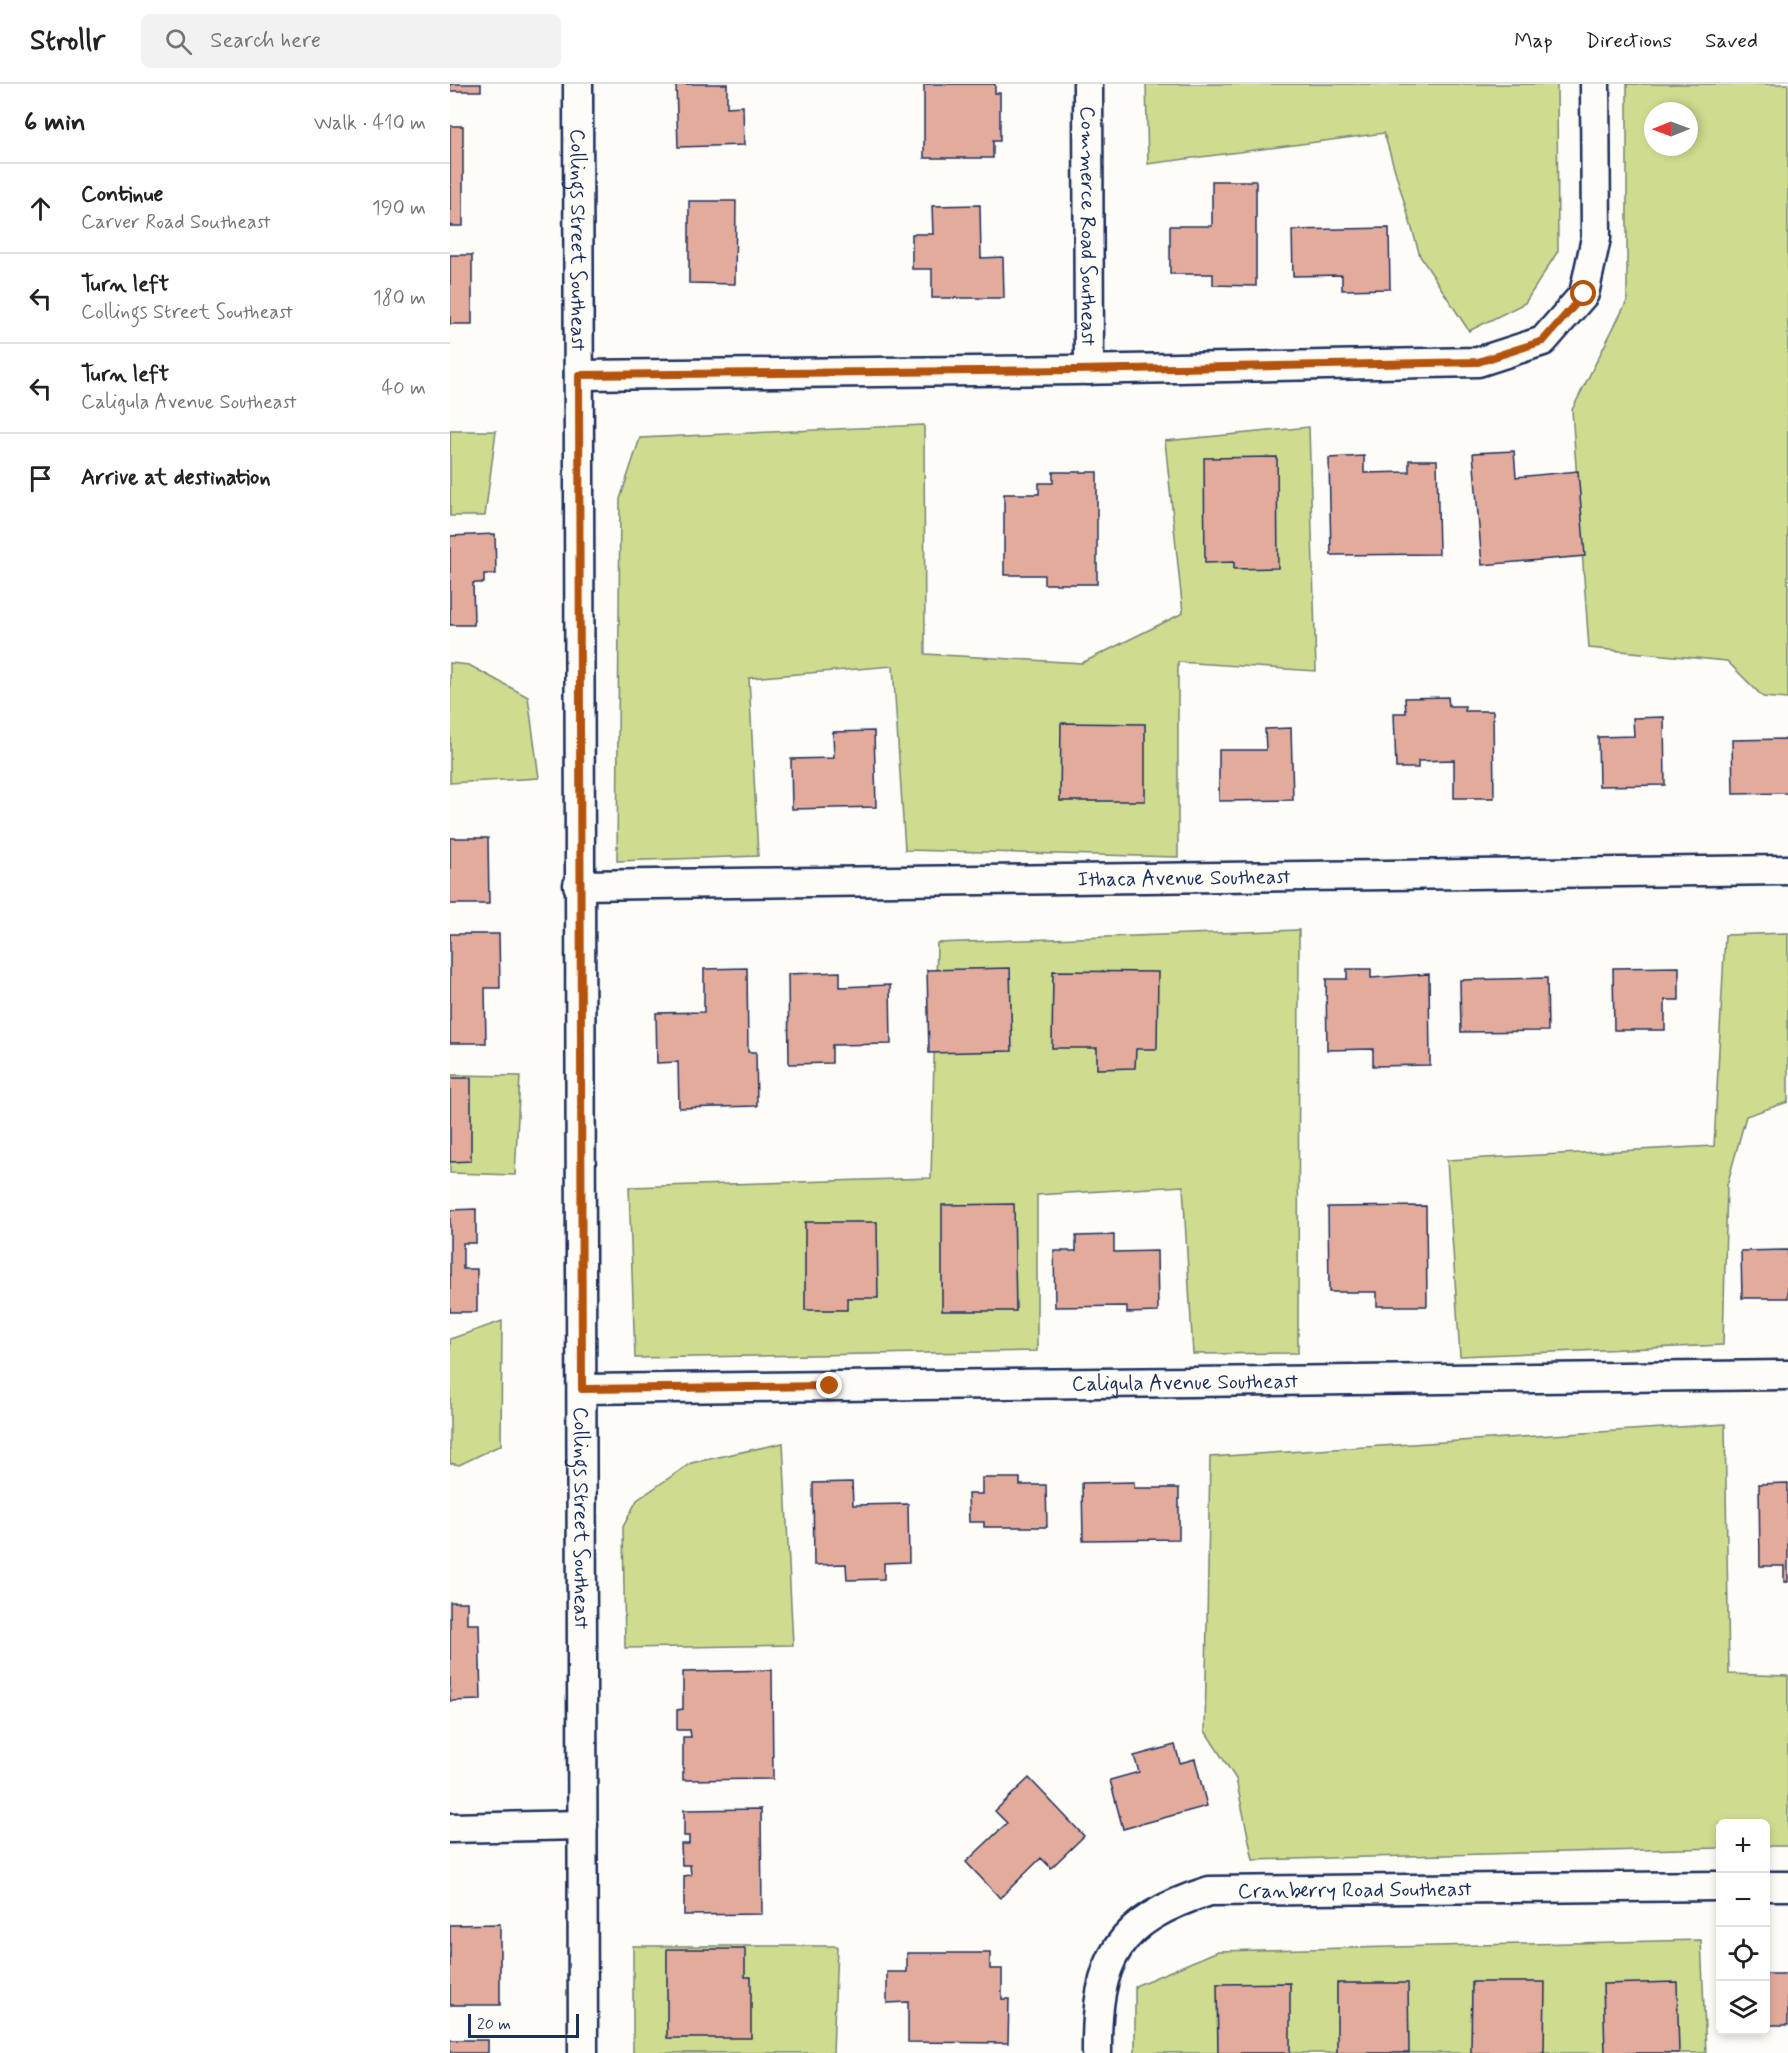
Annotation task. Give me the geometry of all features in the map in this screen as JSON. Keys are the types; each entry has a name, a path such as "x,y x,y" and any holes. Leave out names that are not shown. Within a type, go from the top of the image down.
{"street":[{"name":"Collings Street Southeast","path":"578,84 578,885 582,1389 583,2053"},
{"name":"Commerce Road Southeast","path":"1089,84 1089,370"},
{"path":"579,375 1089,370 1478,362 1543,341 1584,294 1596,238 1595,84"},
{"name":"Ithaca Avenue Southeast","path":"578,885 1788,870"},
{"name":"Caligula Avenue Southeast","path":"582,1389 1788,1375"},
{"path":"450,1827 582,1825"},
{"name":"Cranberry Road Southeast","path":"1096,2053 1096,2013 1110,1957 1141,1921 1172,1903 1209,1891 1716,1886"},
{"path":"1770,1886 1788,1886"}],"green space":[{"path":"1146,84 1557,84 1558,251 1525,303 1469,331 1420,256 1384,133 1148,164"},
{"path":"1627,84 1788,84 1788,699 1763,697 1727,661 1589,648 1572,410 1627,301"},
{"path":"924,425 925,654 1082,663 1183,613 1165,441 1309,427 1316,671 1178,662 1178,857 905,850 893,666 749,678 758,856 617,861 620,499 640,438"},
{"path":"450,431 496,431 485,516 450,516"},
{"path":"450,663 469,665 528,697 539,778 450,783"},
{"path":"1299,930 1298,1353 1193,1354 1183,1186 1037,1195 1037,1351 635,1358 629,1187 931,1178 937,943"},
{"path":"1788,933 1788,1102 1746,1116 1727,1185 1723,1345 1460,1356 1447,1160 1714,1146 1725,935"},
{"path":"450,1075 520,1076 515,1175 450,1173"},
{"path":"502,1321 501,1445 459,1465 450,1463 450,1339"},
{"path":"1725,1424 1729,1674 1788,1676 1788,1846 1770,1846 1770,1819 1716,1819 1716,1848 1253,1860 1236,1779 1205,1731 1210,1457"},
{"path":"783,1443 793,1645 625,1648 623,1527 637,1500 691,1463"},
{"path":"1701,1940 1706,2053 1135,2053 1135,1986 1218,1951"},
{"path":"633,1946 837,1946 833,2053 633,2053"}],"building":[{"path":"450,84 481,84 481,91 450,91"},
{"path":"676,84 727,84 727,107 743,106 744,145 678,147"},
{"path":"924,84 995,84 995,93 1000,93 1000,141 993,141 993,158 924,158"},
{"path":"450,126 463,126 463,226 450,226"},
{"path":"1212,181 1256,181 1256,286 1213,285 1213,274 1170,274 1170,226 1212,226"},
{"path":"689,201 736,201 735,284 689,283"},
{"path":"980,205 981,258 1003,257 1004,298 932,298 932,269 912,269 912,234 933,234 932,206"},
{"path":"1389,228 1390,289 1342,290 1342,275 1293,276 1292,230"},
{"path":"450,255 472,255 472,324 450,324"},
{"path":"1514,451 1516,477 1578,471 1585,556 1482,565 1473,453"},
{"path":"1364,456 1364,473 1409,472 1409,460 1437,460 1439,554 1331,555 1329,458"},
{"path":"1277,457 1278,568 1234,569 1234,562 1205,563 1204,458"},
{"path":"1053,472 1097,472 1097,584 1044,584 1044,575 1004,575 1004,494 1039,494 1039,483 1053,483"},
{"path":"495,534 496,574 484,574 484,583 473,583 474,625 450,625 450,536"},
{"path":"1448,697 1449,706 1465,706 1465,711 1493,711 1494,798 1454,798 1454,760 1418,761 1418,768 1396,768 1394,713 1406,713 1405,698"},
{"path":"1664,717 1665,785 1599,786 1598,737 1634,736 1633,718"},
{"path":"1061,723 1145,724 1145,801 1060,801"},
{"path":"1291,728 1293,800 1219,801 1219,750 1266,750 1265,729"},
{"path":"874,731 876,807 792,809 791,759 834,758 833,732"},
{"path":"1788,739 1788,793 1733,794 1732,740"},
{"path":"450,838 488,838 489,904 450,904"},
{"path":"450,934 499,934 500,988 485,988 486,1043 450,1043"},
{"path":"1679,967 1679,1000 1665,1000 1665,1030 1614,1030 1613,968"},
{"path":"747,968 748,1052 756,1052 757,1106 679,1108 678,1062 657,1063 656,1013 704,1012 704,969"},
{"path":"1010,968 1012,1051 929,1053 927,970"},
{"path":"1347,969 1371,969 1371,978 1429,974 1430,1065 1373,1066 1373,1049 1327,1050 1326,979 1347,979"},
{"path":"1053,971 1158,972 1157,1049 1136,1049 1135,1068 1097,1069 1097,1048 1052,1048"},
{"path":"840,972 840,987 890,985 891,1044 832,1045 832,1063 789,1064 788,974"},
{"path":"1547,978 1548,1031 1461,1032 1460,980"},
{"path":"450,1078 471,1078 471,1161 450,1162"},
{"path":"1014,1204 1016,1311 942,1311 942,1205"},
{"path":"1426,1206 1427,1306 1377,1306 1377,1292 1329,1292 1328,1207"},
{"path":"476,1209 476,1243 463,1243 463,1269 477,1269 477,1312 450,1312 450,1210"},
{"path":"805,1222 877,1222 878,1298 847,1298 847,1310 805,1310"},
{"path":"1114,1235 1114,1252 1157,1251 1158,1312 1127,1313 1127,1306 1055,1307 1054,1251 1076,1251 1076,1236"},
{"path":"1788,1250 1788,1298 1742,1298 1741,1251"},
{"path":"982,1478 1020,1478 1020,1485 1046,1485 1047,1527 984,1527 984,1522 969,1522 968,1494 982,1494"},
{"path":"852,1482 853,1505 908,1504 909,1562 884,1563 884,1579 847,1580 846,1564 814,1565 813,1483"},
{"path":"1134,1482 1134,1488 1179,1488 1179,1539 1083,1540 1082,1483"},
{"path":"1788,1483 1788,1582 1784,1582 1784,1566 1760,1566 1759,1484"},
{"path":"450,1602 467,1602 467,1624 479,1624 481,1700 450,1701"},
{"path":"772,1670 773,1779 683,1780 683,1737 691,1737 690,1730 677,1730 677,1710 683,1709 683,1672"},
{"path":"1175,1745 1180,1763 1195,1759 1207,1806 1123,1829 1110,1780 1139,1772 1134,1756"},
{"path":"1029,1778 1084,1836 1051,1868 1041,1858 1000,1898 966,1862 1007,1823 995,1811"},
{"path":"761,1809 762,1914 684,1915 684,1876 691,1875 690,1865 682,1865 681,1844 689,1844 689,1836 684,1836 684,1810"},
{"path":"500,1924 500,2005 450,2005 450,1925"},
{"path":"667,1949 745,1949 745,1977 751,1977 751,2038 667,2038"},
{"path":"907,1953 990,1953 990,1969 1002,1969 1002,1999 1009,1999 1008,2043 908,2042 908,2002 887,2003 887,1972 907,1972"},
{"path":"1770,1974 1788,1974 1788,2025 1770,2025"},
{"path":"1472,1982 1545,1982 1544,2053 1471,2053"},
{"path":"1677,1982 1679,2053 1605,2053 1603,1984"},
{"path":"1290,1983 1290,2053 1218,2053 1217,1984"},
{"path":"1337,1983 1408,1983 1409,2053 1337,2053"},
{"path":"450,2040 488,2040 488,2053 450,2053"}],"route":[{"path":"830,1386 582,1389 578,885 579,375 1076,370 1478,362 1543,341 1584,294"}]}
